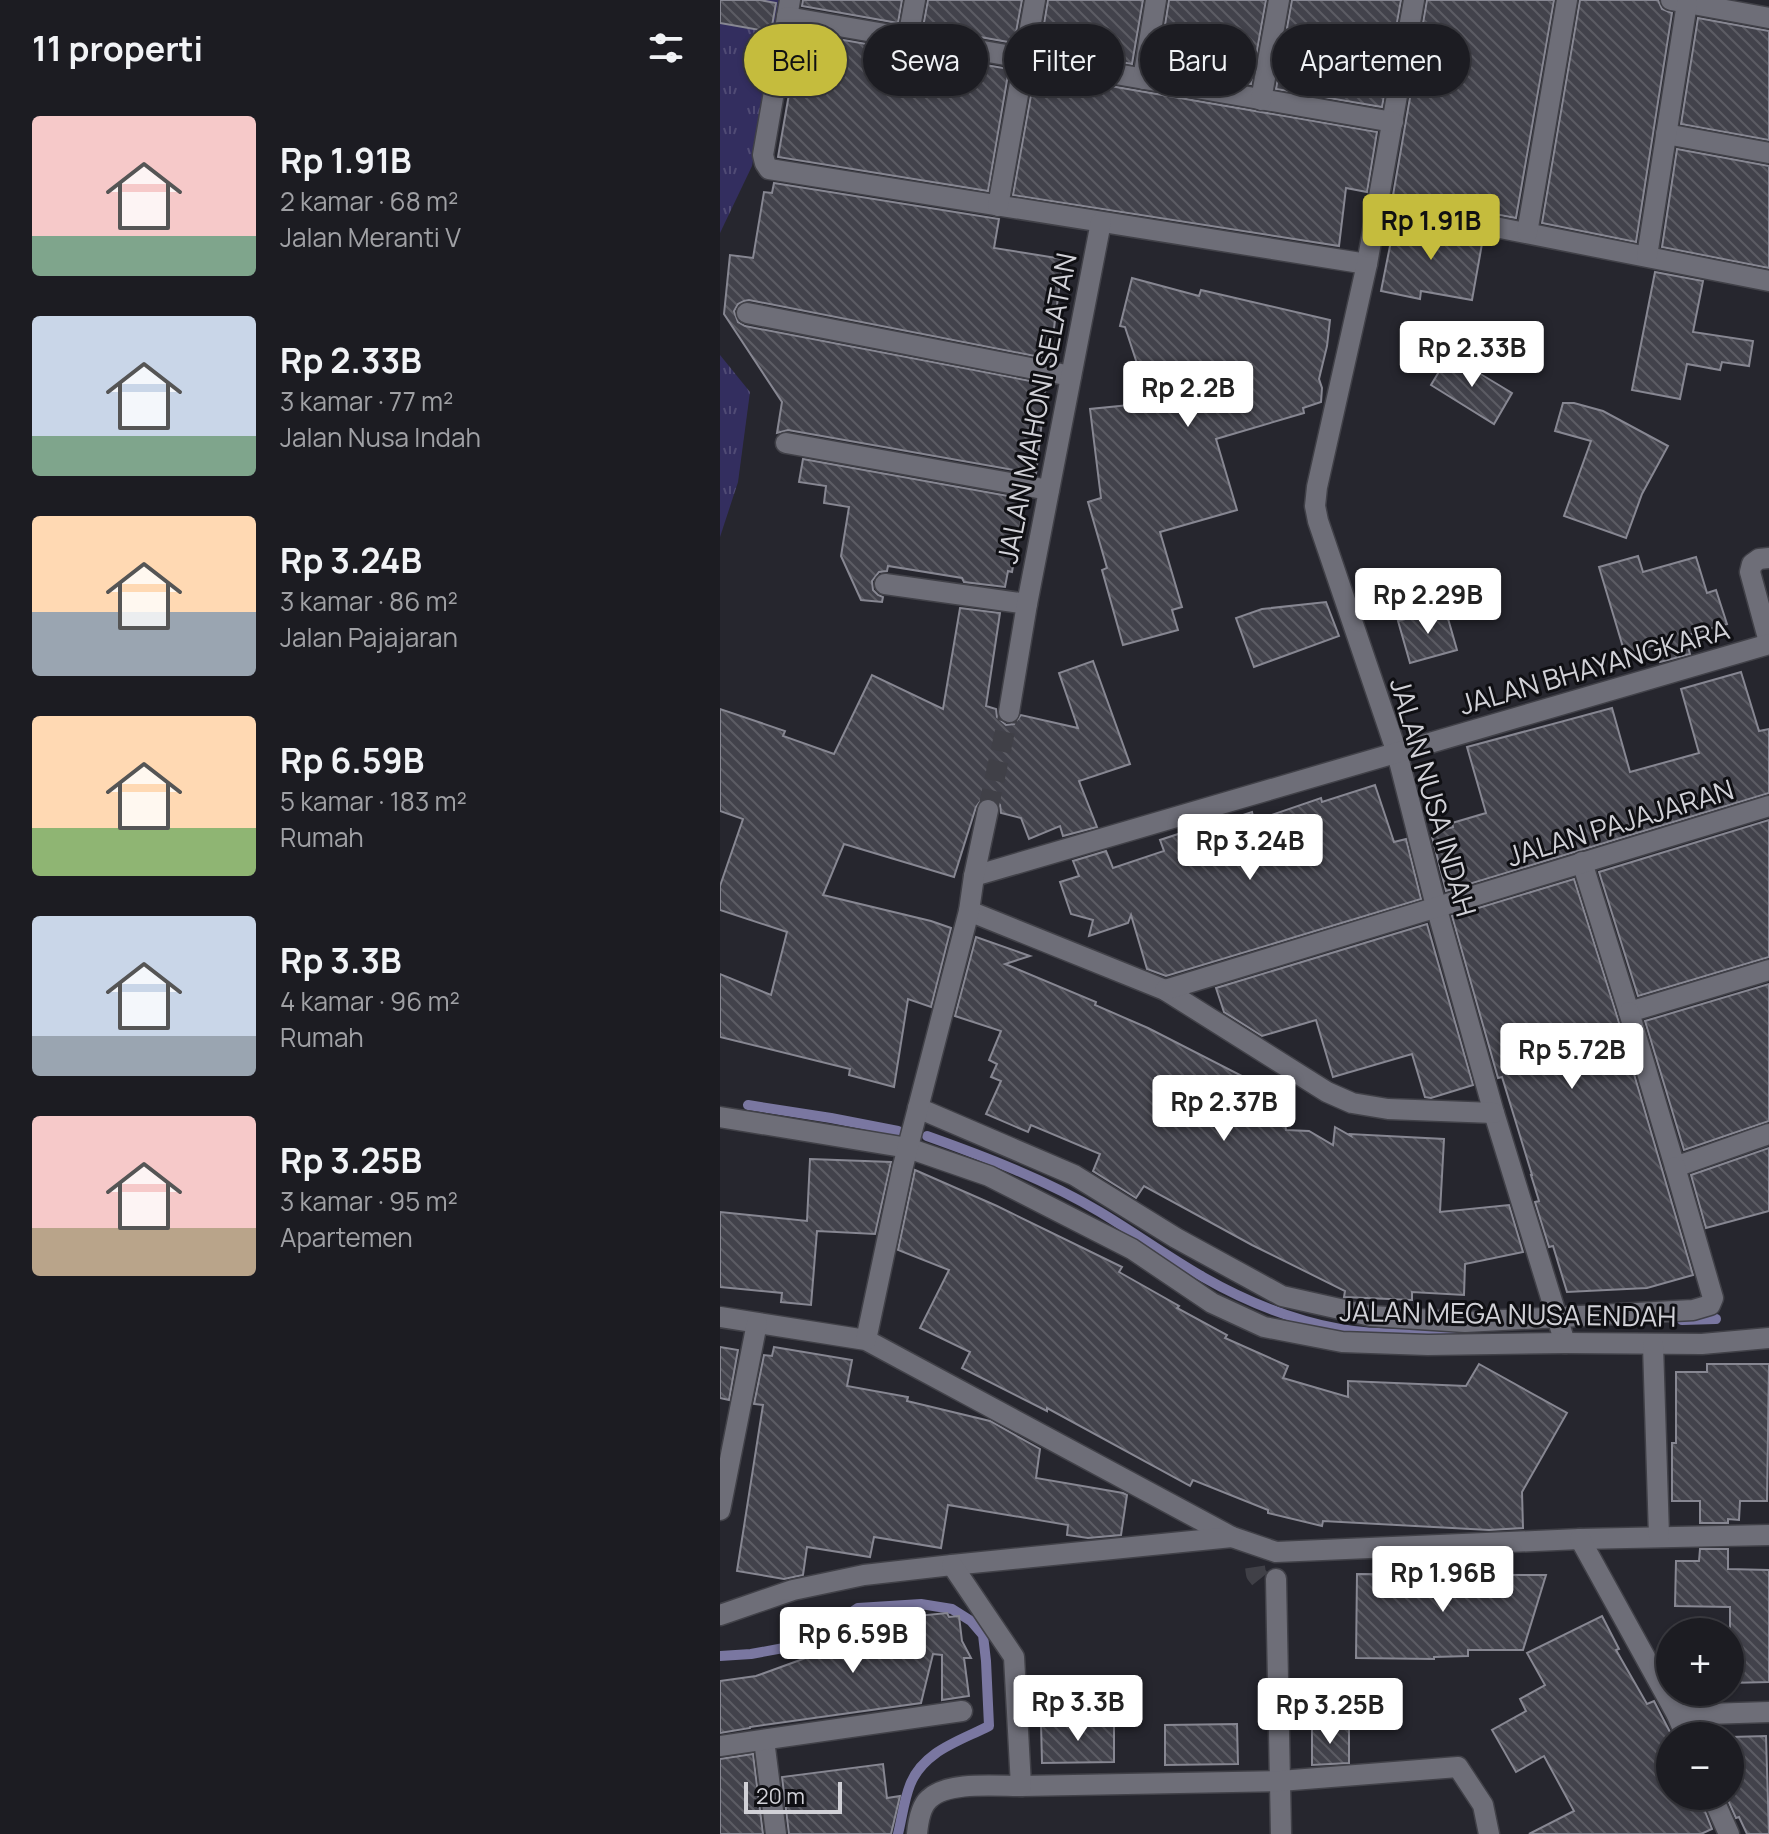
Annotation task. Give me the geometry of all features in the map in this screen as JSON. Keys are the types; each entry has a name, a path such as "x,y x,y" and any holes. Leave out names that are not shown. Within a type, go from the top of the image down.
{"street":[{"path":"911,24 915,0"},
{"path":"1030,24 1035,0"},
{"path":"1152,24 1156,0"},
{"path":"1261,100 1279,0"},
{"name":"JALAN NUSA INDAH","path":"1414,0 1367,264 1315,506 1397,753 1494,1113 1565,1343"},
{"path":"1527,233 1567,0"},
{"path":"1647,256 1666,134 1679,1 1769,18"},
{"path":"789,9 863,27"},
{"name":"JALAN MAHONI SELATAN","path":"789,9 763,155 769,169 1367,264"},
{"path":"998,206 1017,96"},
{"path":"1239,96 1393,122"},
{"path":"1666,134 1769,153"},
{"path":"1378,206 1769,281"},
{"name":"JALAN MAHONI SELATAN","path":"1009,712 1101,222"},
{"path":"747,313 1071,376"},
{"path":"786,443 1049,490"},
{"path":"1769,558 1752,564 1750,572 1769,643"},
{"path":"885,584 1027,604"},
{"name":"JALAN BHAYANGKARA","path":"974,876 1769,643"},
{"name":"JALAN PAJAJARAN","path":"1165,990 1769,806"},
{"path":"866,1340 908,1148 969,911 988,810"},
{"path":"918,1108 1074,1175 1176,1238 1282,1296 1371,1316 1465,1322 1693,1310 1710,1305 1713,1298 1582,862"},
{"path":"969,911 1165,990 1327,1092 1352,1103 1388,1109 1494,1113"},
{"path":"1629,1012 1769,970"},
{"name":"JALAN MEGA NUSA ENDAH","path":"720,1117 908,1148 989,1176 1132,1249 1212,1303 1264,1327 1342,1342 1428,1345 1702,1344 1769,1338"},
{"path":"1675,1167 1769,1134"},
{"path":"720,1317 866,1340 1232,1537 1268,1570 1281,1834"},
{"path":"720,1510 757,1323"},
{"path":"1653,1345 1659,1536"},
{"path":"1268,1570 1580,1539 1769,1535"},
{"path":"720,1615 793,1590 864,1575 1232,1537"},
{"path":"1580,1539 1680,1722"},
{"path":"952,1565 1014,1657 1021,1786"},
{"path":"720,1746 962,1711"},
{"path":"1677,1715 1769,1712"},
{"path":"764,1740 776,1834"},
{"path":"917,1834 918,1822 927,1800 943,1789 958,1787 1280,1781 1458,1767 1483,1805 1489,1834"},
{"path":"1718,1810 1729,1834"}],"green space":[{"path":"720,0 781,0 777,24 744,24 744,96 764,96 752,166 720,233"},
{"path":"720,355 750,392 738,482 720,537"}],"building":[{"path":"720,0 776,3 772,24 744,24 744,27 720,23"},
{"path":"803,0 902,0 898,23 802,6"},
{"path":"928,0 1022,0 1018,24 1004,24 1004,41 988,38 988,24 924,24"},
{"path":"1048,0 1143,0 1132,64 1124,63 1124,24 1044,24"},
{"path":"1169,0 1266,0 1256,56 1256,24 1165,24"},
{"path":"1292,0 1401,0 1397,24 1288,24"},
{"path":"1427,0 1554,0 1516,218 1393,195 1410,96 1470,96 1470,24 1423,24"},
{"path":"1580,0 1658,0 1662,9 1672,13 1636,242 1542,223"},
{"path":"1698,18 1769,31 1769,140 1681,124"},
{"path":"847,41 863,43 863,96 988,96 988,65 1004,68 1004,96 988,191 778,157 789,96 847,96"},
{"path":"1124,88 1140,91 1140,96 1168,96 1377,132 1367,192 1346,188 1339,246 1013,195 1031,96 1124,96"},
{"path":"1317,96 1384,96 1382,107"},
{"path":"1677,149 1769,166 1769,268 1662,247"},
{"path":"774,183 999,219 994,248 1063,259 1050,359 749,300 738,304 734,311 738,322 745,326 1046,384 1036,474 788,430 777,433 782,402 724,314 730,255 753,258 764,192 772,193"},
{"path":"1395,221 1483,238 1472,300 1421,291 1420,299 1381,291"},
{"path":"1655,272 1703,281 1693,332 1753,341 1749,366 1722,362 1720,370 1687,364 1680,399 1632,390"},
{"path":"1132,278 1199,296 1201,290 1330,320 1319,379 1321,402 1303,408 1304,413 1216,439 1237,510 1160,532 1182,607 1172,610 1178,630 1123,645 1102,570 1107,568 1088,502 1101,498 1090,409 1150,403 1125,327 1120,326"},
{"path":"1449,355 1512,393 1494,424 1431,385"},
{"path":"1563,403 1603,411 1668,446 1642,494 1626,538 1564,516 1591,441 1555,431"},
{"path":"803,459 1025,499 1012,572 1008,571 1005,587 888,566 887,571 879,572 872,581 873,590 883,597 882,602 861,600 841,556 849,507 824,503 826,486 799,482"},
{"path":"1638,556 1643,572 1696,557 1707,593 1716,590 1727,624 1685,636 1690,654 1660,662 1655,645 1625,654 1599,567"},
{"path":"1326,602 1339,636 1254,667 1236,618 1262,609"},
{"path":"960,608 1000,613 986,706 996,709 997,717 1006,725 1014,724 1021,715 1078,728 1059,673 1093,661 1130,764 1079,781 1097,827 1063,836 1060,826 1029,839 1021,818 1001,813 996,800 983,798 976,807 954,877 844,844 823,895 951,928 931,1007 908,999 894,1087 849,1075 850,1069 720,1037 720,974 771,995 787,932 720,910 720,886 743,819 720,811 720,709 785,731 783,736 834,754 872,675 943,709"},
{"path":"1445,608 1457,650 1410,663 1398,621"},
{"path":"1741,672 1759,731 1769,729 1769,793 1446,891 1431,833 1486,813 1467,747 1612,708 1630,772 1699,753 1681,689"},
{"path":"1375,785 1394,842 1406,839 1421,899 1166,976 1147,969 1131,915 1128,923 1089,936 1093,920 1071,914 1060,882 1079,876 1073,861 1106,851 1113,868 1164,851 1160,840 1230,817 1252,812 1254,821 1321,798 1322,802"},
{"path":"1769,820 1769,957 1638,996 1599,872"},
{"path":"1574,879 1693,1275 1647,1288 1567,1292 1535,1202 1539,1201 1532,1175 1502,1077 1498,1078 1452,916"},
{"path":"1427,924 1473,1085 1431,1098 1425,1097 1412,1054 1333,1077 1316,1020 1262,1036 1224,1012 1216,988"},
{"path":"976,937 1030,956 1005,964 1096,1002 1095,1005 1148,1028 1277,1094 1207,1115 1285,1122 1286,1130 1309,1131 1333,1145 1335,1127 1351,1136 1444,1139 1440,1212 1509,1205 1523,1252 1465,1264 1464,1295 1412,1292 1412,1300 1344,1297 1345,1291 1144,1186 1136,1198 1093,1171 1100,1154 1031,1125 1028,1132 986,1114 1001,1081 991,1077 997,1064 989,1060 1001,1031 955,1016"},
{"path":"1769,984 1769,1121 1684,1150 1645,1021"},
{"path":"1769,1148 1769,1211 1706,1228 1691,1175"},
{"path":"810,1159 891,1162 875,1234 817,1231 811,1305 781,1302 782,1293 720,1287 720,1212 807,1221"},
{"path":"915,1170 1122,1267 1119,1272 1227,1335 1225,1338 1288,1366 1283,1378 1348,1397 1348,1381 1466,1386 1479,1364 1567,1413 1522,1492 1523,1528 1489,1530 1323,1521 1322,1526 1268,1513 1268,1510 1193,1480 1190,1486 1047,1408 1047,1411 962,1368 970,1352 920,1328 949,1270 898,1250"},
{"path":"720,1347 738,1350 729,1400 720,1398"},
{"path":"774,1347 852,1360 847,1386 908,1397 907,1401 990,1421 1040,1449 1036,1478 1127,1495 1121,1535 1088,1538 1067,1535 1068,1525 948,1505 941,1548 874,1537 870,1557 807,1547 803,1575 784,1579 737,1571 763,1405 754,1404 764,1355 772,1356"},
{"path":"1707,1364 1769,1364 1767,1501 1740,1501 1739,1520 1728,1519 1728,1523 1700,1523 1700,1501 1672,1501 1676,1372 1707,1372"},
{"path":"1700,1549 1728,1549 1728,1569 1769,1570 1769,1682 1744,1683 1744,1618 1730,1618 1730,1607 1675,1606 1676,1561 1699,1561"},
{"path":"1357,1574 1546,1575 1523,1650 1468,1650 1468,1656 1434,1659 1356,1658"},
{"path":"947,1613 949,1617 959,1616 962,1641 971,1658 964,1658 969,1696 942,1700 942,1655 933,1654 921,1703 720,1733 720,1681 756,1676 844,1644 876,1620"},
{"path":"1602,1616 1619,1649 1616,1650 1647,1704 1654,1701 1665,1722 1656,1722 1656,1810 1705,1810 1712,1829 1701,1834 1529,1834 1574,1811 1544,1756 1516,1772 1492,1730 1526,1711 1520,1699 1545,1685 1527,1653"},
{"path":"1041,1723 1114,1723 1114,1762 1042,1763"},
{"path":"1237,1724 1238,1764 1165,1765 1165,1725"},
{"path":"1312,1728 1349,1728 1349,1763 1312,1765"},
{"path":"1766,1736 1769,1834 1747,1834 1732,1810 1744,1810 1744,1737"},
{"path":"753,1754 763,1834 720,1834 720,1759"},
{"path":"883,1764 887,1798 900,1796 891,1834 789,1834 782,1777"}],"waterway":[{"path":"748,1105 898,1131"},
{"path":"927,1136 1037,1179 1100,1212 1203,1277 1252,1302 1287,1315 1340,1329 1371,1333 1467,1330"},
{"path":"1682,1320 1716,1319"},
{"path":"720,1656 805,1644 858,1608 921,1604 952,1609 971,1621 983,1635 989,1726 933,1755 916,1773 898,1834"}],"tunnel":[{"path":"988,810 1009,712"},
{"path":"1255,1567 1260,1579"}]}
